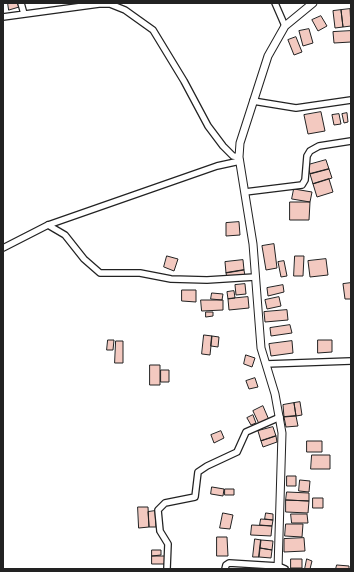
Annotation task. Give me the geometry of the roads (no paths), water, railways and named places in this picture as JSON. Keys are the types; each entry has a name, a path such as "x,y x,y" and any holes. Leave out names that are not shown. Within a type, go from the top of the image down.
{"street":[{"path":"21,3 24,14"},
{"path":"3,18 99,3 111,3 140,19 153,30 184,81 208,126 229,154 240,159"},
{"path":"275,3 285,26"},
{"path":"225,569 226,565 229,563 280,568 282,433 280,417 261,348 255,277 240,159 242,133 268,56 285,26 313,3"},
{"path":"253,101 296,108 351,100"},
{"path":"245,192 302,185 307,156 310,152 319,146 351,141"},
{"path":"3,248 48,225 240,159"},
{"path":"48,225 68,238 84,259 100,273 140,273 171,279 207,280 255,277"},
{"path":"266,364 351,361"},
{"path":"167,569 168,544 160,531 157,514 160,506 165,503 195,497 197,477 201,469 237,452 246,432 280,417"}]}
